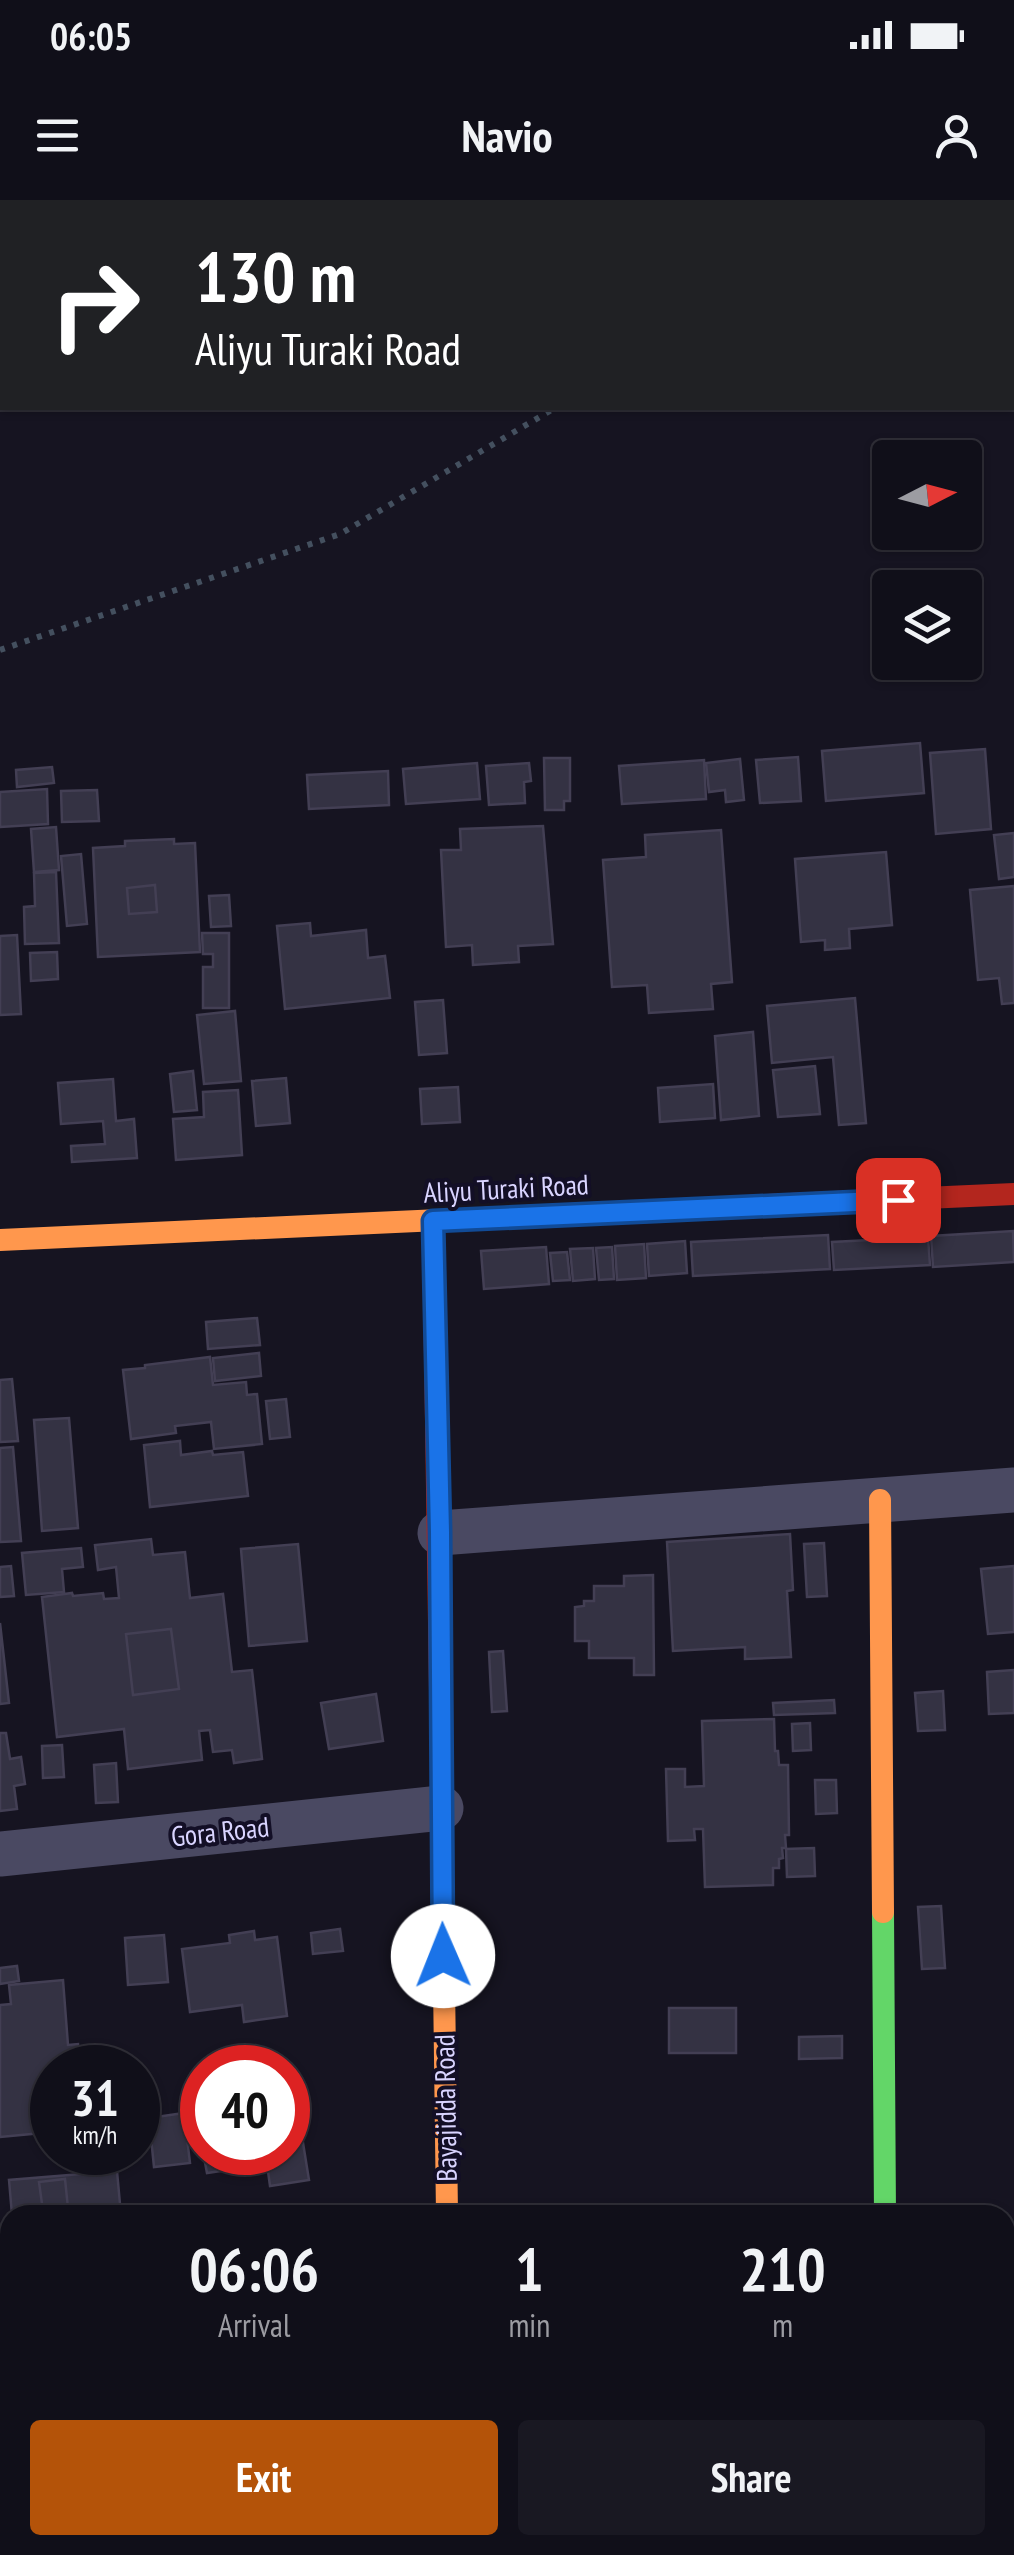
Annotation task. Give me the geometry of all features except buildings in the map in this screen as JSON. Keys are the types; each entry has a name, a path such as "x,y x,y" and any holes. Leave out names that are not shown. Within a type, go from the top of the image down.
{"street":[{"name":"Aliyu Turaki Road","path":"0,1240 1014,1194"},
{"name":"Bayajidda Road","path":"433,1221 446,2205"},
{"path":"440,1532 1014,1490"},
{"path":"880,1500 884,2205"},
{"name":"Gora Road","path":"0,1854 441,1808"}],"path":[{"path":"0,650 340,534 552,410"}],"traffic: fast":[{"path":"883,1912 885,2205"}],"traffic: slow":[{"path":"0,1240 549,1215"},
{"path":"880,1500 883,1912"},
{"path":"442,1825 447,2205"}],"traffic: jam":[{"path":"549,1215 1014,1194"},
{"path":"433,1221 442,1825"}],"route":[{"path":"443,1956 433,1221 898,1200"}]}
